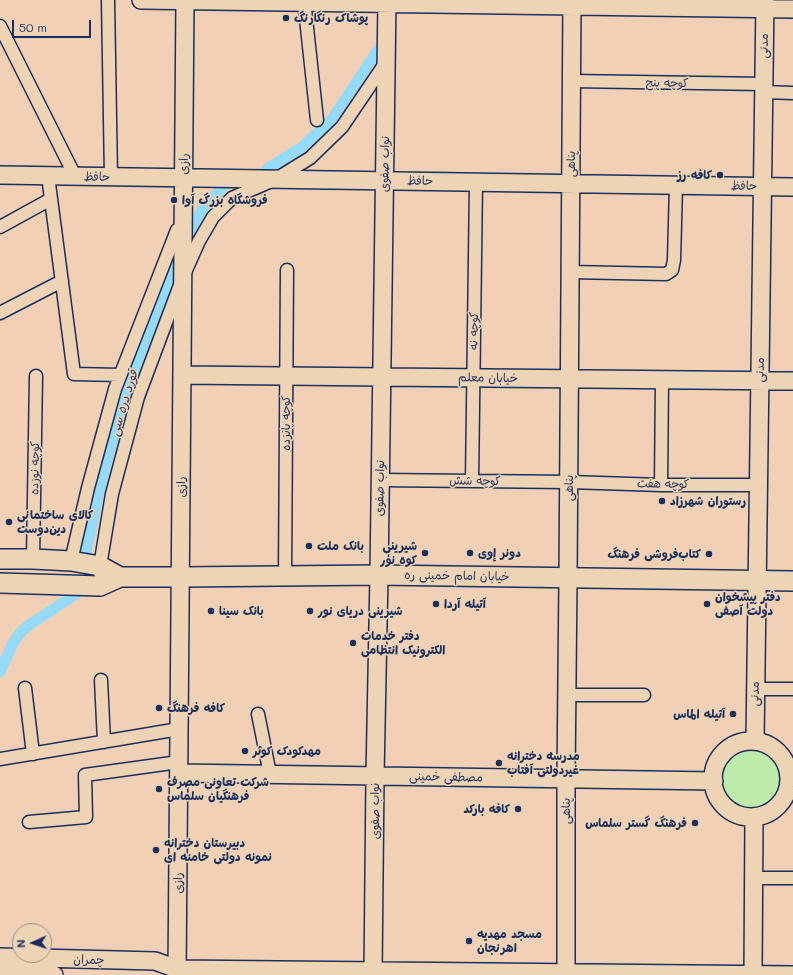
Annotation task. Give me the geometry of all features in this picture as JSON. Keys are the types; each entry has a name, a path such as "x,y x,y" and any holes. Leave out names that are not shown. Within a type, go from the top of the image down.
{"main road":[{"path":"0,559 71,561 100,566 120,577"},
{"name":"خیابان امام خمینی ره","path":"120,577 379,575 793,581"},
{"path":"0,583 100,586 120,577"}],"street":[{"path":"108,0 111,177"},
{"path":"141,0 765,4 793,9"},
{"name":"رازی","path":"177,972 185,0"},
{"path":"304,1 317,120"},
{"name":"نواب صفوی","path":"373,973 385,181 386,2"},
{"name":"پناهی","path":"566,974 566,779 572,3"},
{"name":"مدنی","path":"754,740 765,4"},
{"path":"0,26 75,176"},
{"path":"100,586 100,566 112,494 138,397 183,277 199,241 214,217 232,198 276,179 310,158 342,127 386,62"},
{"name":"کوچه پنج","path":"571,81 763,88"},
{"path":"763,88 793,93"},
{"name":"حافظ","path":"0,175 793,187"},
{"path":"48,176 74,374 120,375"},
{"name":"کوچه نه","path":"472,481 476,182"},
{"path":"570,272 666,274 672,270 674,260 676,185"},
{"path":"0,227 51,198"},
{"path":"71,561 88,488 115,389 177,230"},
{"name":"کوچه پانزده","path":"285,576 287,270"},
{"path":"0,313 62,281"},
{"name":"خیابان معلم","path":"182,375 793,382"},
{"name":"کوچه نوزده","path":"33,559 36,376"},
{"path":"661,485 662,380"},
{"name":"کوچه شش","path":"380,480 569,482"},
{"name":"کوچه هفت","path":"569,482 661,485 758,485"},
{"path":"101,680 104,742"},
{"path":"25,688 33,754"},
{"path":"755,689 793,689"},
{"path":"567,695 644,695"},
{"path":"258,714 270,774"},
{"path":"0,759 179,729"},
{"path":"754,740 763,742 780,754 786,764 791,782 780,804 772,810 763,815 743,816 725,806 719,798 714,778 716,766 721,756 730,747 740,742 754,740"},
{"path":"29,822 86,817 85,775 179,767"},
{"name":"مصطفی خمینی","path":"179,767 270,774 714,781"},
{"path":"752,975 754,816"},
{"path":"754,878 793,878"},
{"name":"چمران","path":"0,957 155,961 177,972"},
{"name":"چمران","path":"161,975 177,972 793,975"},
{"path":"0,974 54,975"}],"green space":[{"path":"751,750 762,752 772,758 778,768 780,779 778,790 772,800 762,806 751,808 740,806 730,800 724,790 722,779 724,768 730,758 740,752"}],"waterway":[{"path":"267,169 302,147 332,119 377,51"},
{"name":"قورد دره سی","path":"187,235 203,208 224,186"},
{"name":"قورد دره سی","path":"86,552 99,491 125,393 178,258"},
{"name":"قورد دره سی","path":"0,672 13,643 20,633 29,625 82,590"}],"place":[{"name":"پوشاک رنگارنگ","path":"286,18"},
{"name":"کافه رز","path":"720,175"},
{"name":"فروشگاه بزرگ آوا","path":"174,200"},
{"name":"رستوران شهرزاد","path":"662,501"},
{"name":"کالای ساختمانی دین‌دوست","path":"9,522"},
{"name":"بانک ملت","path":"309,546"},
{"name":"شیرینی کوه نور","path":"425,553"},
{"name":"دونر إوی","path":"470,553"},
{"name":"کتاب‌فروشی فرهنگ","path":"709,554"},
{"name":"آتیله آردا","path":"436,604"},
{"name":"دفتر پیشخوان دولت آصفی","path":"707,604"},
{"name":"بانک سینا","path":"211,611"},
{"name":"شیرینی دریای نور","path":"310,611"},
{"name":"دفتر خدمات الکترونیک انتظامی","path":"353,643"},
{"name":"کافه فرهنگ","path":"159,708"},
{"name":"آتیله الماس","path":"733,714"},
{"name":"مهدکودک کوثر","path":"245,751"},
{"name":"مدرسه دخترانه غیردولتی آفتاب","path":"499,763"},
{"name":"شرکت تعاونی مصرف فرهنگیان سلماس","path":"159,789"},
{"name":"کافه بارکد","path":"518,809"},
{"name":"فرهنگ گستر سلماس","path":"695,823"},
{"name":"دبیرستان دخترانه نمونه دولتی خامنه ای","path":"156,850"},
{"name":"مسجد مهدیه اهرنجان","path":"469,941"}]}
